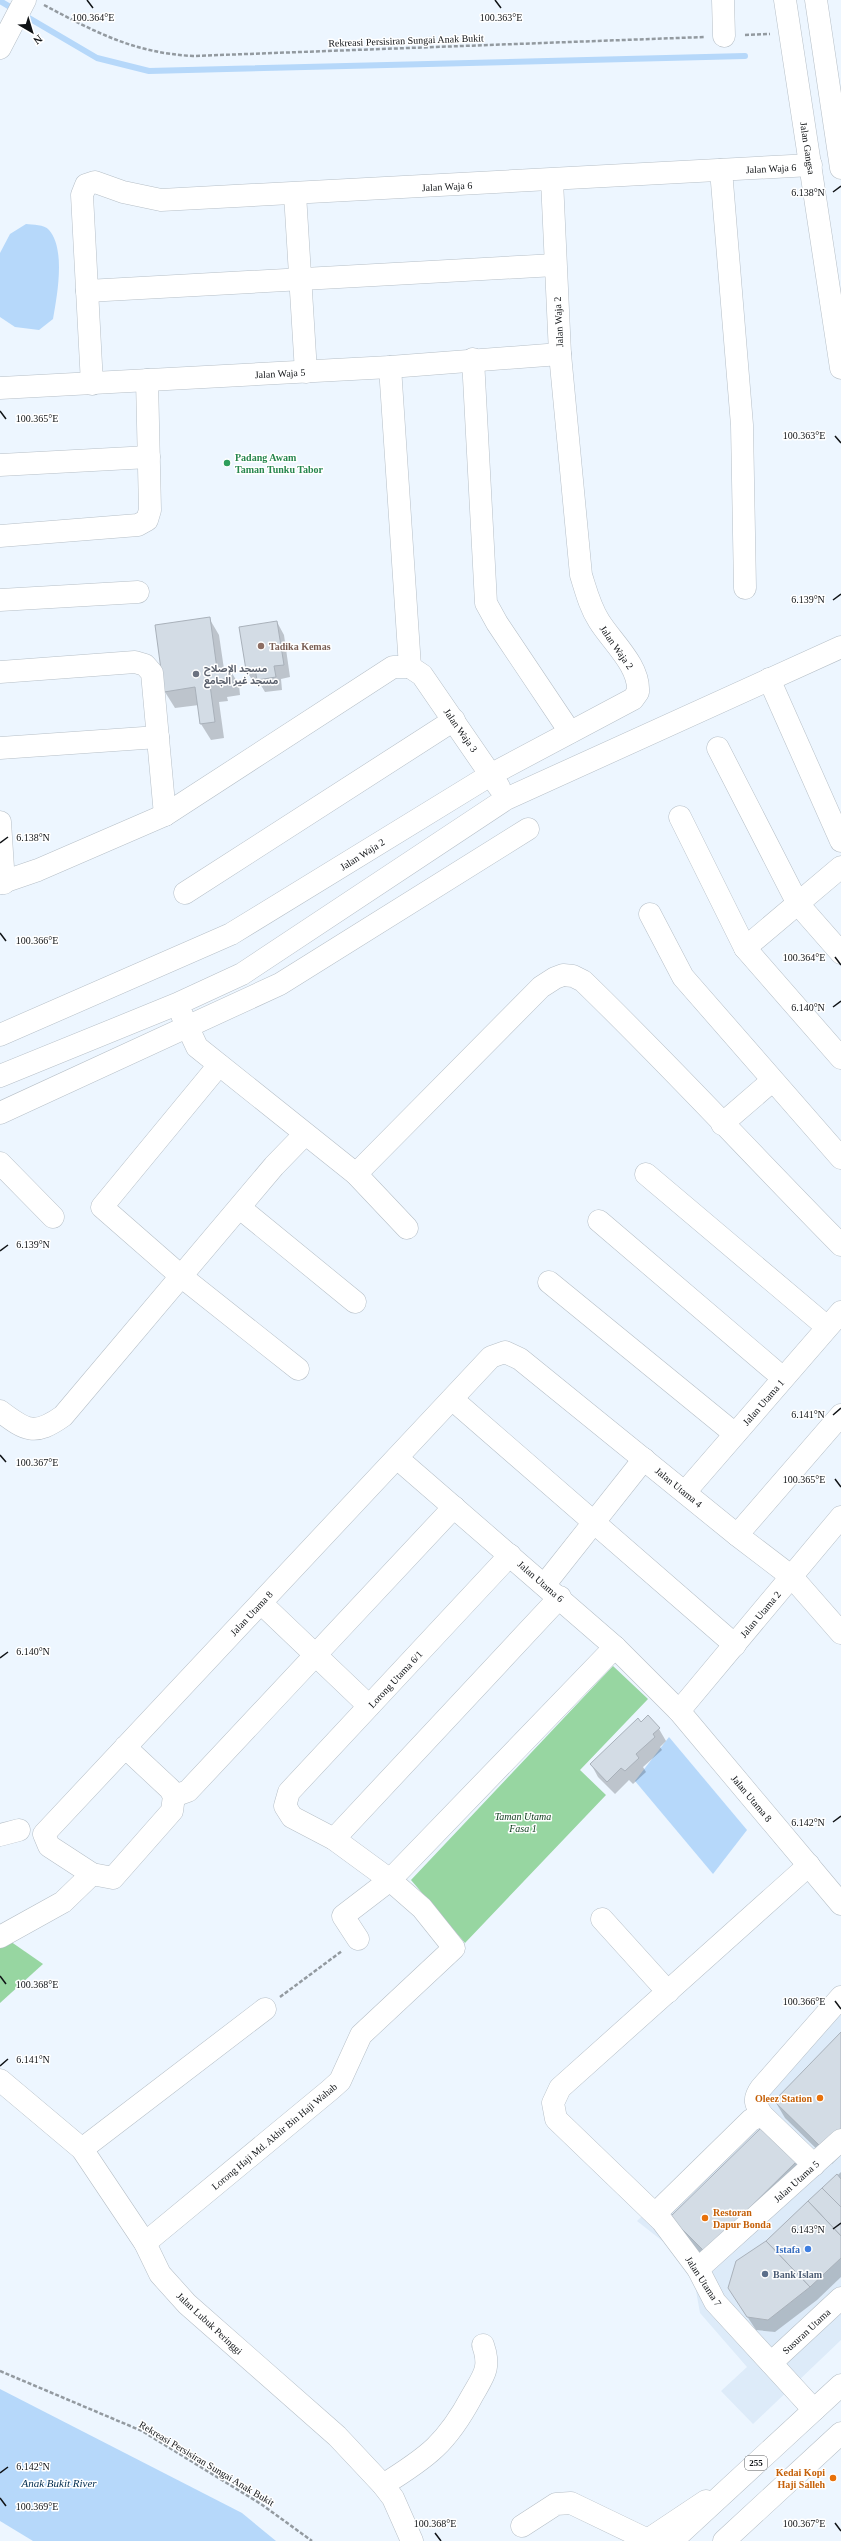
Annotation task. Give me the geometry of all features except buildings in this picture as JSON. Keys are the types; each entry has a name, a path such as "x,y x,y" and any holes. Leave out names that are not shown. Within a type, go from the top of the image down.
{"street":[{"path":"722,0 724,36"},
{"name":"Jalan Gangsa","path":"784,0 811,165 841,368"},
{"path":"816,0 841,162"},
{"path":"0,48 12,25 33,2"},
{"name":"Jalan Waja 6","path":"87,291 82,194 86,185 95,182 123,192 161,200 295,194 811,165"},
{"path":"721,170 742,425 745,588"},
{"name":"Jalan Waja 2","path":"0,1035 231,934 492,774 633,699 638,692 639,684 636,675 598,620 587,597 581,575 560,354 552,180"},
{"path":"295,194 299,279 306,372"},
{"path":"92,384 87,291 555,265"},
{"name":"Jalan Waja 5","path":"0,388 390,367 473,359 560,354"},
{"path":"473,359 486,603 497,623 570,732"},
{"path":"0,822 2,883 165,815 393,667 410,667 390,367"},
{"path":"0,536 138,525 147,520 150,510 148,380"},
{"path":"0,465 149,457"},
{"path":"0,600 138,592"},
{"path":"0,1076 177,1004 242,974 506,799 841,647"},
{"path":"0,672 135,662 145,665 152,673 165,815"},
{"name":"Jalan Waja 3","path":"410,667 422,675 492,774 506,799"},
{"path":"769,679 841,841"},
{"path":"185,893 454,720"},
{"path":"0,748 158,737"},
{"path":"718,748 798,904 841,953"},
{"path":"680,816 745,948 841,1058"},
{"path":"0,1113 280,984 528,829"},
{"path":"745,948 841,867"},
{"path":"354,900 371,927"},
{"path":"650,914 683,977 772,1081 841,1158"},
{"path":"356,1174 522,1004 550,981 563,975 573,976 582,981 654,1050 722,1124 841,1245"},
{"path":"177,1004 197,1047 356,1174 407,1228"},
{"path":"219,1065 102,1207 182,1277 298,1369"},
{"path":"722,1124 772,1081"},
{"path":"0,1411 12,1420 36,1430 48,1427 62,1416 182,1277 278,1161 305,1134"},
{"path":"0,1163 54,1217"},
{"path":"646,1174 834,1320"},
{"path":"240,1208 355,1302"},
{"path":"599,1221 783,1378"},
{"path":"549,1282 735,1434"},
{"name":"Jalan Utama 1","path":"686,1492 834,1320"},
{"name":"Jalan Utama 8","path":"92,1874 49,1846 44,1834 491,1357 505,1352"},
{"name":"Jalan Utama 4","path":"505,1352 520,1359 686,1492 737,1535 792,1577 841,1634"},
{"path":"452,1399 595,1521 735,1645"},
{"path":"737,1535 841,1416"},
{"name":"Jalan Utama 6","path":"396,1458 552,1590 615,1647 679,1711"},
{"path":"390,1880 334,1840 552,1590 595,1521 644,1458"},
{"path":"174,1796 188,1791 454,1508"},
{"name":"Jalan Utama 2","path":"679,1711 841,1517"},
{"name":"Lorong Utama 6/1","path":"334,1840 292,1817 284,1806 288,1792 510,1555"},
{"path":"261,1603 369,1706"},
{"path":"358,1939 344,1916 390,1880 615,1647"},
{"name":"Jalan Utama 8","path":"679,1711 841,1904"},
{"path":"0,1938 63,1902 92,1874 113,1878 172,1811 174,1796 170,1789 126,1747"},
{"name":"Jalan Utama 7","path":"809,1865 560,2088 553,2103 556,2119 655,2214 698,2269 715,2302 814,2410"},
{"name":"Lorong Haji Md. Akhir Bin Haji Wahab","path":"145,2243 340,2081 361,2035 454,1948 422,1908 390,1880"},
{"path":"602,1919 668,1992"},
{"path":"814,2164 762,2115 756,2105 755,2096 760,2088 841,1997"},
{"path":"82,2149 265,2009"},
{"name":"Jalan Lubuk Peringgi","path":"0,2080 82,2149 145,2243 160,2274 187,2304 337,2436 383,2485 393,2498 412,2541"},
{"path":"655,2214 751,2120 762,2115"},
{"name":"Jalan Utama 5","path":"698,2269 841,2140"},
{"name":"Susuran Utama","path":"771,2363 841,2298"},
{"path":"383,2485 417,2464 436,2448 457,2425 484,2375 488,2360 483,2345"},
{"name":"255","path":"672,2541 841,2385"},
{"path":"736,2538 841,2433"},
{"path":"522,2526 556,2504 571,2503 647,2540 737,2481"}],"path":[{"name":"Rekreasi Persisiran Sungai Anak Bukit","path":"33,2 124,43 162,54 193,56 790,33"},
{"path":"265,2009 358,1939"},
{"name":"Rekreasi Persisiran Sungai Anak Bukit","path":"0,2371 142,2431 261,2504 312,2541"}],"shaded area":[{"path":"841,1992 841,2340 753,2424 721,2391 747,2367 700,2313 693,2274 679,2254 637,2221 749,2112"}],"green space":[{"name":"Taman Utama Fasa 1","path":"613,1666 648,1699 580,1770 606,1795 465,1943 411,1880"},
{"path":"7,1939 43,1964 0,2003 0,1943"}],"water":[{"path":"26,224 41,226 49,230 54,238 59,260 58,286 53,319 39,330 15,327 0,317 0,253 10,234"},
{"path":"669,1737 747,1830 713,1874 635,1781"},
{"name":"Anak Bukit River","path":"0,2389 242,2513 276,2541 33,2541 0,2521"}],"waterway":[{"path":"0,1 97,58 149,71 745,56"}],"place":[{"name":"Padang Awam Taman Tunku Tabor","path":"227,463"},
{"name":"Tadika Kemas","path":"261,646"},
{"name":"مسجد الإصلاح مسجد غير الجامع","path":"196,674"},
{"name":"Oleez Station","path":"820,2098"},
{"name":"Restoran Dapur Bonda","path":"705,2218"},
{"name":"Istafa","path":"808,2249"},
{"name":"Bank Islam","path":"765,2274"},
{"name":"Kedai Kopi Haji Salleh","path":"833,2478"}]}
